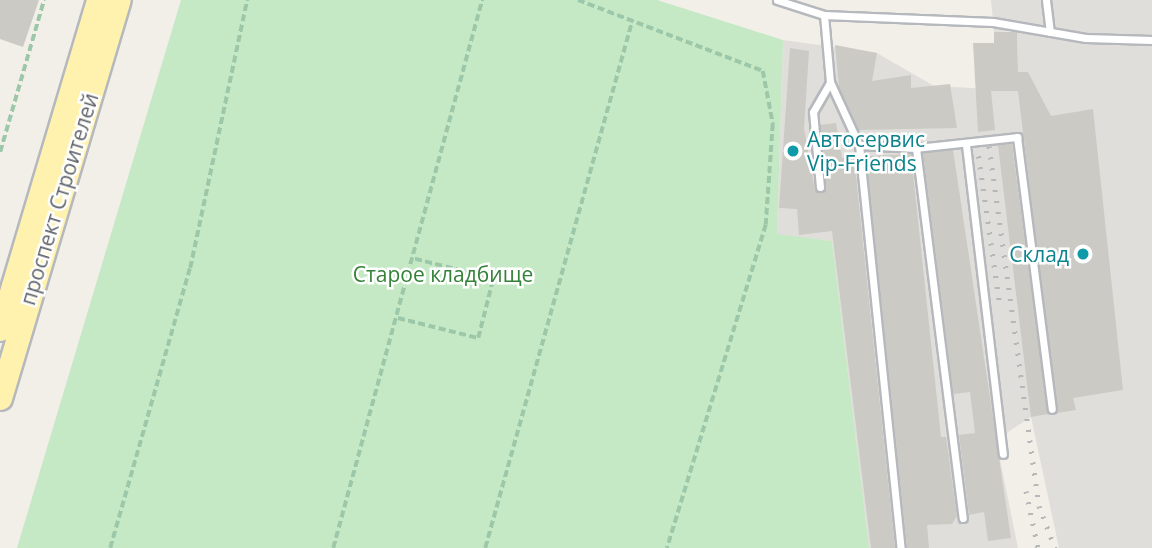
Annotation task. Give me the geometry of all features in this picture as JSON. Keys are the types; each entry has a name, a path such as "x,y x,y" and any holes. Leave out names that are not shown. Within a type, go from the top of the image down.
{"main road":[{"name":"проспект Строителей","path":"0,329 98,0"},
{"name":"проспект Строителей","path":"0,398 119,0"}],"lane":[{"path":"777,0 824,15 993,22 1050,32 1152,40"},
{"path":"1046,0 1050,32"},
{"path":"824,15 830,82 859,145 901,548"},
{"path":"820,187 813,112 830,82"},
{"path":"859,145 916,148 966,145 1017,137 1052,409"},
{"path":"966,145 1003,454"},
{"path":"916,148 963,518"}],"path":[{"path":"0,152 44,0"},
{"path":"110,548 190,268 247,0"},
{"path":"333,548 398,318 482,0"},
{"path":"578,0 763,71 773,124 766,225 667,548"},
{"path":"485,548 632,21"},
{"path":"398,318 478,338 493,279 413,259"}],"shaded area":[{"path":"991,0 1152,0 1152,548 1059,548 1031,417 996,440 1018,548 869,548 832,241 777,235 783,40 877,53 934,86 1030,91 1028,72 1018,72 1017,31 994,32"}],"green space":[{"name":"Старое кладбище","path":"181,0 657,0 783,40 777,234 832,241 869,548 17,548"}],"building":[{"path":"0,0 39,0 23,47 0,39"},
{"name":"Склад","path":"994,32 1017,32 1018,72 1028,72 1051,116 1093,109 1123,390 1073,398 1076,410 1057,413 1018,91 991,91 995,130 978,132 973,43 994,43"},
{"path":"835,45 877,53 872,81 911,75 911,88 950,84 957,128 859,130 839,87"},
{"path":"790,48 809,51 804,128 815,191 826,187 820,125 836,123 842,158 854,157 895,548 871,548 832,231 799,235 797,209 779,208"},
{"path":"1012,144 1048,414 1031,417 998,145"},
{"path":"953,150 1011,538 988,541 984,512 969,515 959,435 975,433 970,392 953,394 923,153"},
{"path":"911,154 941,437 946,437 957,516 952,524 927,525 929,548 907,548 866,156"}],"railway":[{"path":"977,145 1000,307"},
{"path":"989,146 1039,506 1055,548"},
{"path":"1026,491 1038,548"}],"place":[{"name":"Автосервис Vip-Friends","path":"793,151"},
{"name":"Склад","path":"1083,254"}]}
